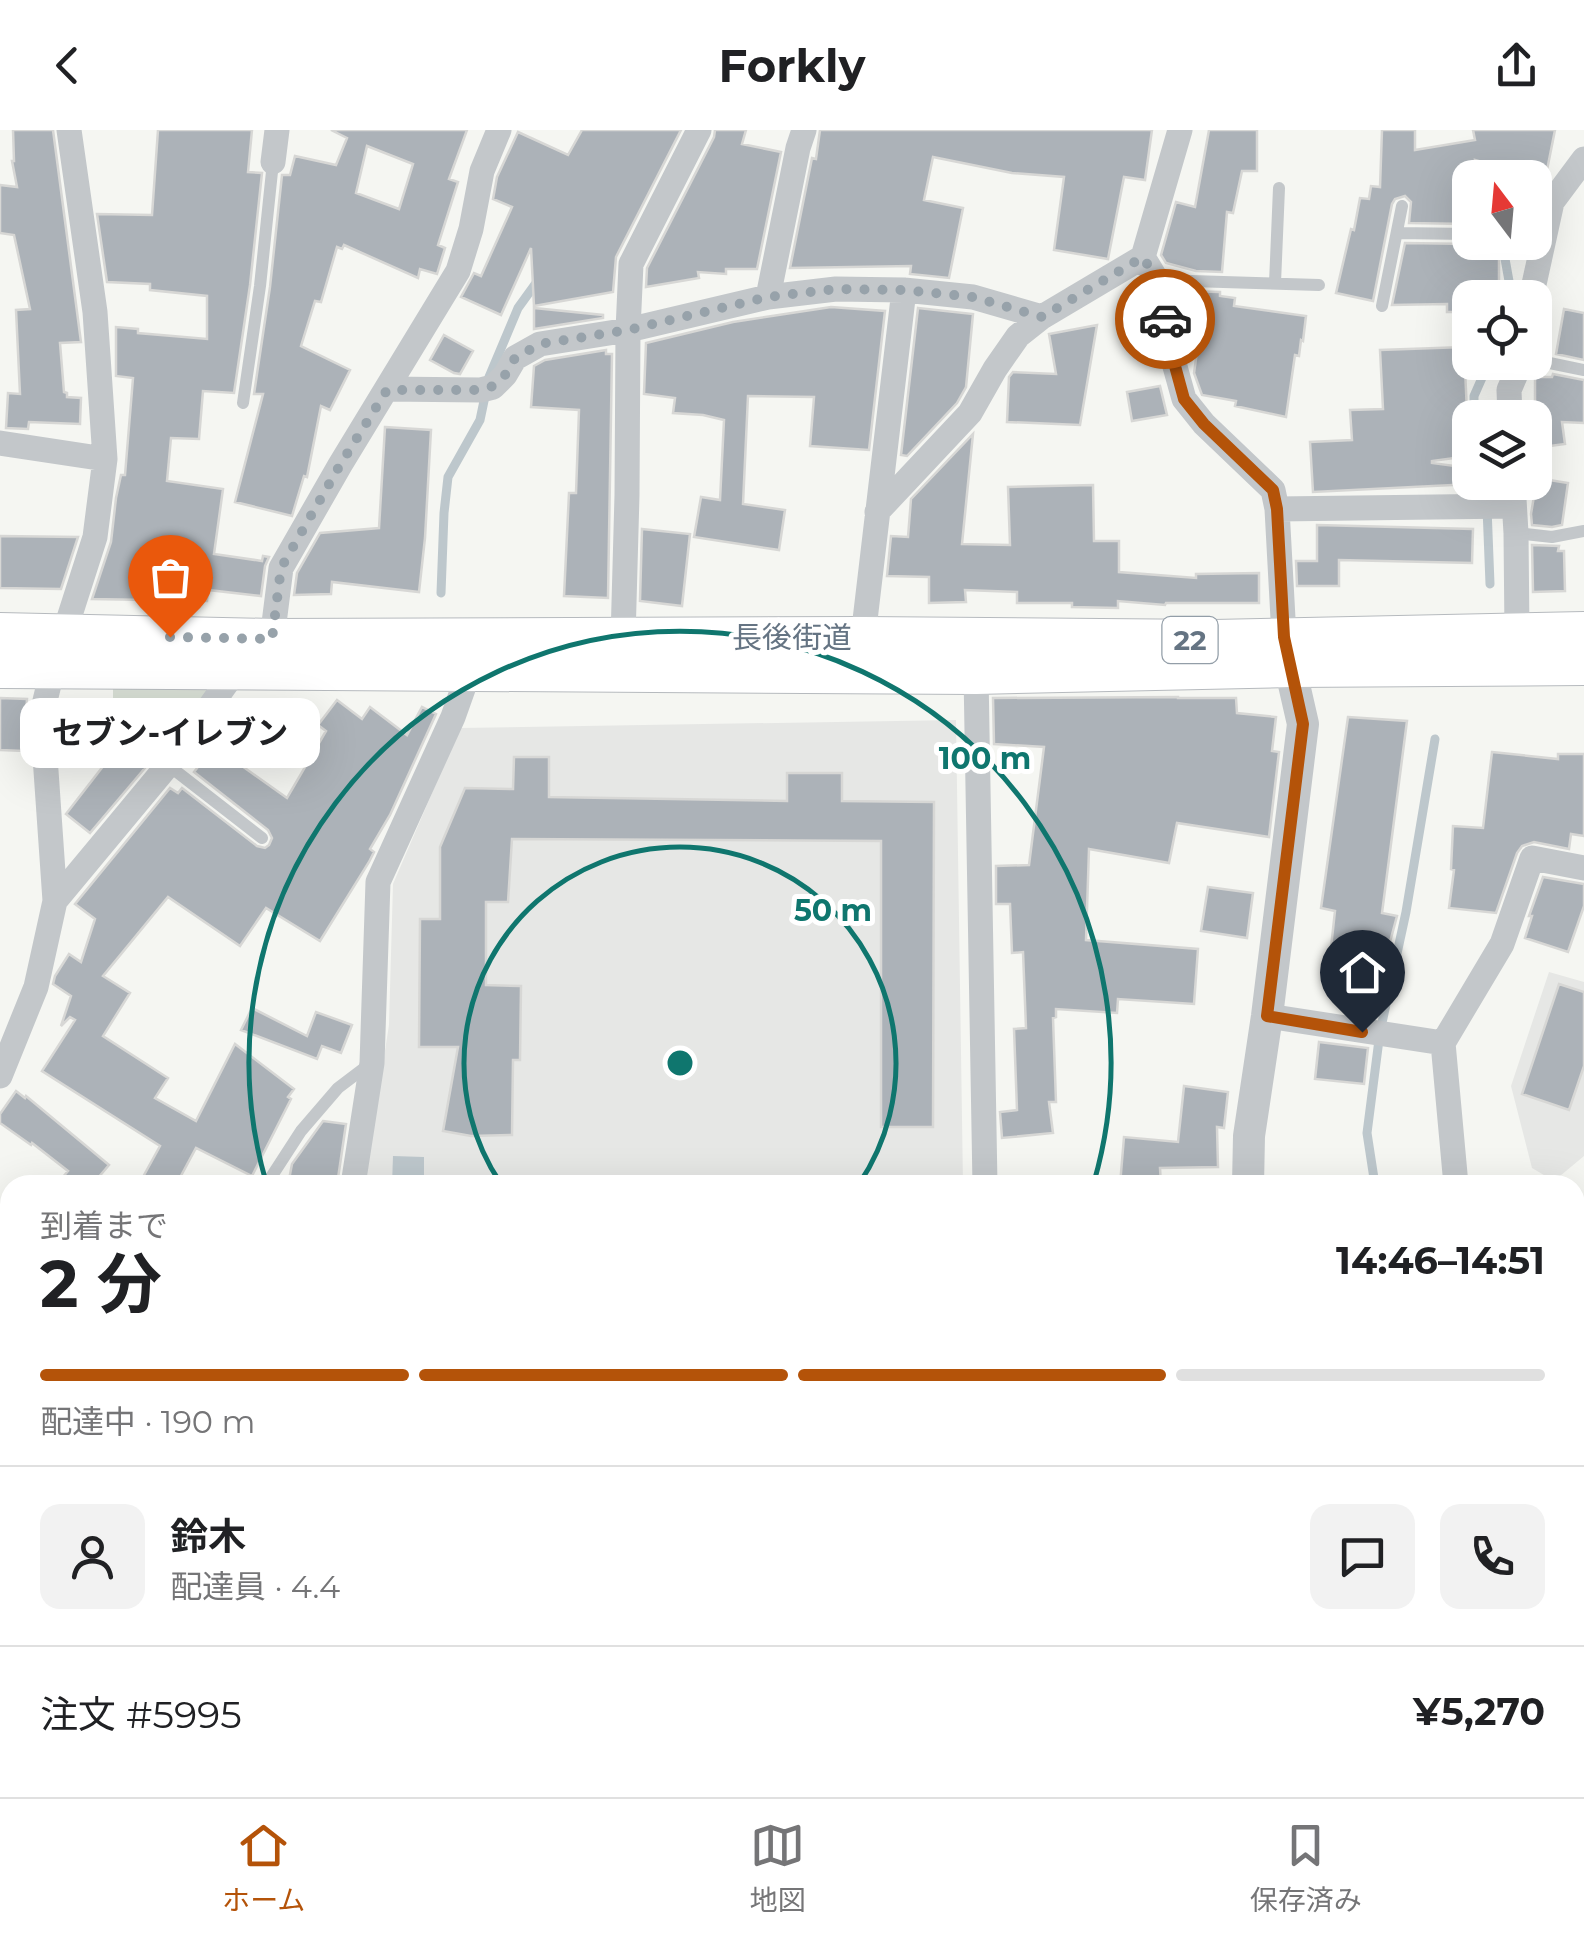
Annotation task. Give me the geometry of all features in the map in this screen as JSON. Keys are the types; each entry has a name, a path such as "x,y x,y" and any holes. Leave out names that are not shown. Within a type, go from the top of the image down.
{"main road":[{"name":"長後街道","path":"0,668 59,651 272,639 469,656 976,674 1584,632"},
{"name":"長後街道","path":"0,633 59,651 236,670 469,656 623,639 863,637 1194,640 1287,652 1584,665"}],"street":[{"path":"0,1076 36,986 55,901 42,713 95,536 105,460 95,312 69,130"},
{"path":"273,162 277,130"},
{"path":"623,639 631,264 699,130"},
{"path":"768,297 804,130"},
{"path":"1180,130 1149,268 1161,287 1169,344 1184,399 1204,424 1273,490 1287,652 1303,724 1249,1136 1248,1175"},
{"path":"272,639 281,568 458,271 482,171 496,131"},
{"path":"1552,202 1584,158"},
{"path":"876,512 970,413 1018,336 1042,317 1149,268"},
{"path":"387,390 487,388 505,375 515,358 540,344 628,330 768,297 836,289 973,297 1042,317"},
{"path":"863,637 904,290"},
{"path":"0,443 105,460"},
{"path":"1277,509 1467,506 1499,500"},
{"path":"1510,500 1516,533 1517,634"},
{"path":"355,1175 372,1062 378,882 453,717 469,656"},
{"path":"55,901 168,765 236,670"},
{"path":"976,674 985,1175"},
{"path":"1455,1175 1443,1043 1502,944 1532,858 1584,868"},
{"path":"1267,1016 1443,1043"}],"lane":[{"path":"243,402 273,162"},
{"path":"1274,284 1279,188"},
{"path":"1382,306 1402,206"},
{"path":"1397,233 1452,234"},
{"path":"1149,268 1274,284 1319,284"},
{"path":"1552,363 1584,370"},
{"path":"1516,533 1552,538 1584,531"},
{"path":"168,765 262,838"},
{"path":"272,1175 325,1102 372,1062"}],"shaded area":[{"path":"113,688 212,689 156,764 113,724"},
{"path":"956,720 963,1175 366,1175 389,1025 393,884 460,728"},
{"path":"1549,972 1584,982 1584,1156 1561,1175 1544,1175 1532,1168 1511,1086"},
{"path":"393,1156 424,1157 424,1175 392,1175"}],"building":[{"path":"13,130 53,130 81,342 60,343 64,392 67,397 81,398 80,424 29,422 28,429 6,428 8,393 20,394 16,310 30,309 14,235 0,233 0,185 17,187 12,161"},
{"path":"158,130 252,130 248,172 262,173 234,393 203,391 199,439 171,438 167,481 223,489 214,554 262,561 263,556 269,557 261,596 208,590 207,601 92,599 111,542 121,475 125,475 133,378 116,376 116,327 138,329 138,333 207,339 207,296 150,290 150,284 107,282 97,214 152,215"},
{"path":"331,130 467,130 449,179 458,182 438,245 445,248 437,274 420,269 418,278 344,245 342,249 337,247 321,302 315,301 301,346 350,370 330,410 321,406 307,477 304,476 292,516 235,502 263,394 254,394 282,175 290,175 295,156 336,165 347,138","holes":["367,146 413,164 399,209 356,193"]},
{"path":"582,130 681,130 616,257 613,292 534,306 531,248 501,315 461,297 474,273 481,276 512,207 493,199 497,177 518,132 568,155"},
{"path":"715,130 746,130 742,144 781,152 757,269 726,269 726,274 698,272 699,278 646,287 647,268"},
{"path":"820,130 1152,130 1145,180 1124,177 1108,259 1054,250 1064,177 1012,173 933,157 924,200 963,208 949,278 910,274 911,266 790,268"},
{"path":"1209,130 1257,130 1257,171 1242,171 1233,213 1227,212 1222,272 1196,271 1166,263 1161,255 1176,202 1195,207"},
{"path":"1382,130 1415,130 1415,150 1475,140 1473,130 1555,130 1549,160 1452,160 1452,224 1409,223 1411,202 1405,196 1395,199 1373,301 1336,293 1360,198 1369,199 1371,186 1380,187"},
{"path":"1405,243 1452,244 1452,260 1499,260 1499,280 1452,280 1452,312 1447,312 1447,304 1392,305"},
{"path":"1184,291 1220,292 1220,296 1235,298 1234,306 1306,316 1299,356 1295,355 1286,417 1202,395 1194,373 1200,331 1183,329"},
{"path":"831,307 885,311 869,450 810,446 814,397 748,396 743,504 785,510 779,550 694,537 701,497 720,500 724,420 673,413 675,398 644,394 646,343 733,322"},
{"path":"534,308 603,315 603,318 534,329"},
{"path":"918,308 973,314 966,387 957,403 907,456 901,455"},
{"path":"1564,309 1584,313 1584,360 1556,354"},
{"path":"1097,325 1080,425 1007,422 1009,377 1013,372 1056,374 1049,334"},
{"path":"444,335 473,351 460,374 430,360"},
{"path":"1452,347 1452,380 1466,380 1466,400 1452,400 1452,458 1432,463 1452,466 1452,485 1313,492 1310,442 1352,440 1350,410 1383,409 1380,350"},
{"path":"606,350 606,354 612,354 608,598 564,596 569,493 576,493 579,410 531,407 534,366 545,360"},
{"path":"1553,374 1584,380 1584,423 1562,422 1565,444 1552,446 1552,400 1535,400 1535,380"},
{"path":"1160,386 1167,415 1132,421 1127,392"},
{"path":"385,427 431,430 419,592 332,582 331,594 294,595 297,573 320,533 379,528"},
{"path":"973,434 962,544 1010,545 1008,487 1093,485 1094,541 1119,541 1119,572 1196,578 1196,574 1259,573 1259,603 1165,605 1118,601 1118,608 1072,607 1072,603 1017,603 1017,592 965,590 966,602 929,603 929,577 887,576 891,536 908,537 911,499"},
{"path":"1552,480 1568,483 1562,525 1532,525 1533,500 1552,500"},
{"path":"1317,525 1473,529 1472,563 1339,560 1339,586 1297,586 1296,561 1317,561"},
{"path":"642,529 690,534 682,606 640,601"},
{"path":"0,536 78,537 61,589 0,588"},
{"path":"1532,545 1559,546 1558,551 1564,551 1565,591 1533,592"},
{"path":"0,698 27,699 24,751 0,750"},
{"path":"993,698 1236,698 1237,713 1276,717 1272,751 1279,752 1269,837 1177,823 1169,863 1089,849 1086,940 1198,949 1194,1004 1118,999 1117,1013 1056,1009 1056,1102 1049,1102 1053,1133 1002,1138 1000,1112 1017,1110 1014,1029 1026,1028 1023,952 1012,953 1010,904 996,904 996,866 1029,865 1044,747 994,744"},
{"path":"337,700 362,719 370,707 407,735 422,707 436,714 390,815 370,849 374,852 369,862 320,941 266,908 240,946 168,897 103,976 130,993 103,1036 168,1078 155,1098 196,1121 235,1044 294,1089 253,1175 196,1148 181,1175 144,1175 160,1146 42,1071 75,1020 70,1017 61,1026 71,996 53,984 55,976 69,954 81,962 95,919 75,904 170,788 178,793 182,788 257,846 265,848 272,838 268,830 194,772 214,746 287,798 326,731 318,725"},
{"path":"1348,717 1407,721 1382,913 1397,916 1383,968 1329,966 1335,911 1321,908"},
{"path":"118,747 145,768 90,833 66,814"},
{"path":"1492,752 1558,759 1558,754 1584,754 1584,836 1571,834 1569,849 1534,842 1522,846 1496,913 1449,908 1454,870 1453,826 1483,828"},
{"path":"514,757 549,757 549,797 787,801 787,773 842,773 842,801 934,802 933,1127 881,1127 881,841 512,839 508,902 486,902 486,985 521,986 520,1060 513,1060 512,1135 471,1136 443,1131 458,1047 419,1047 420,919 440,919 440,847 465,788 513,789"},
{"path":"1543,877 1584,884 1584,906 1568,952 1525,938"},
{"path":"1208,887 1253,893 1247,938 1201,931"},
{"path":"1559,984 1584,992 1584,1066 1569,1110 1522,1094"},
{"path":"252,1008 307,1036 316,1012 352,1025 341,1053 322,1046 317,1059 241,1030"},
{"path":"1319,1042 1368,1048 1364,1084 1315,1079"},
{"path":"1184,1086 1228,1092 1224,1128 1217,1127 1218,1167 1160,1168 1160,1175 1121,1175 1124,1137 1178,1142"},
{"path":"16,1091 109,1165 100,1175 65,1175 68,1171 0,1123 0,1114"},
{"path":"323,1121 346,1124 338,1175 290,1175 292,1164"}],"waterway":[{"path":"1505,260 1509,280"},
{"path":"441,593 448,477 480,420 489,377 518,308 539,279"},
{"path":"1474,400 1481,380"},
{"path":"1487,500 1490,584"},
{"path":"1373,1175 1367,1133 1380,1032 1406,912 1435,739"}],"way so far":[{"path":"170,637 272,639 281,568 387,390 481,390 505,375 522,352 540,344 628,330 768,297 836,289 973,297 1042,317 1143,257 1161,287 1165,319"}],"place":[{"name":"セブン-イレブン","path":"170,637"}],"route":[{"path":"1165,319 1184,399 1204,424 1273,490 1277,509 1284,637 1303,724 1267,1016 1362,1032"}]}
